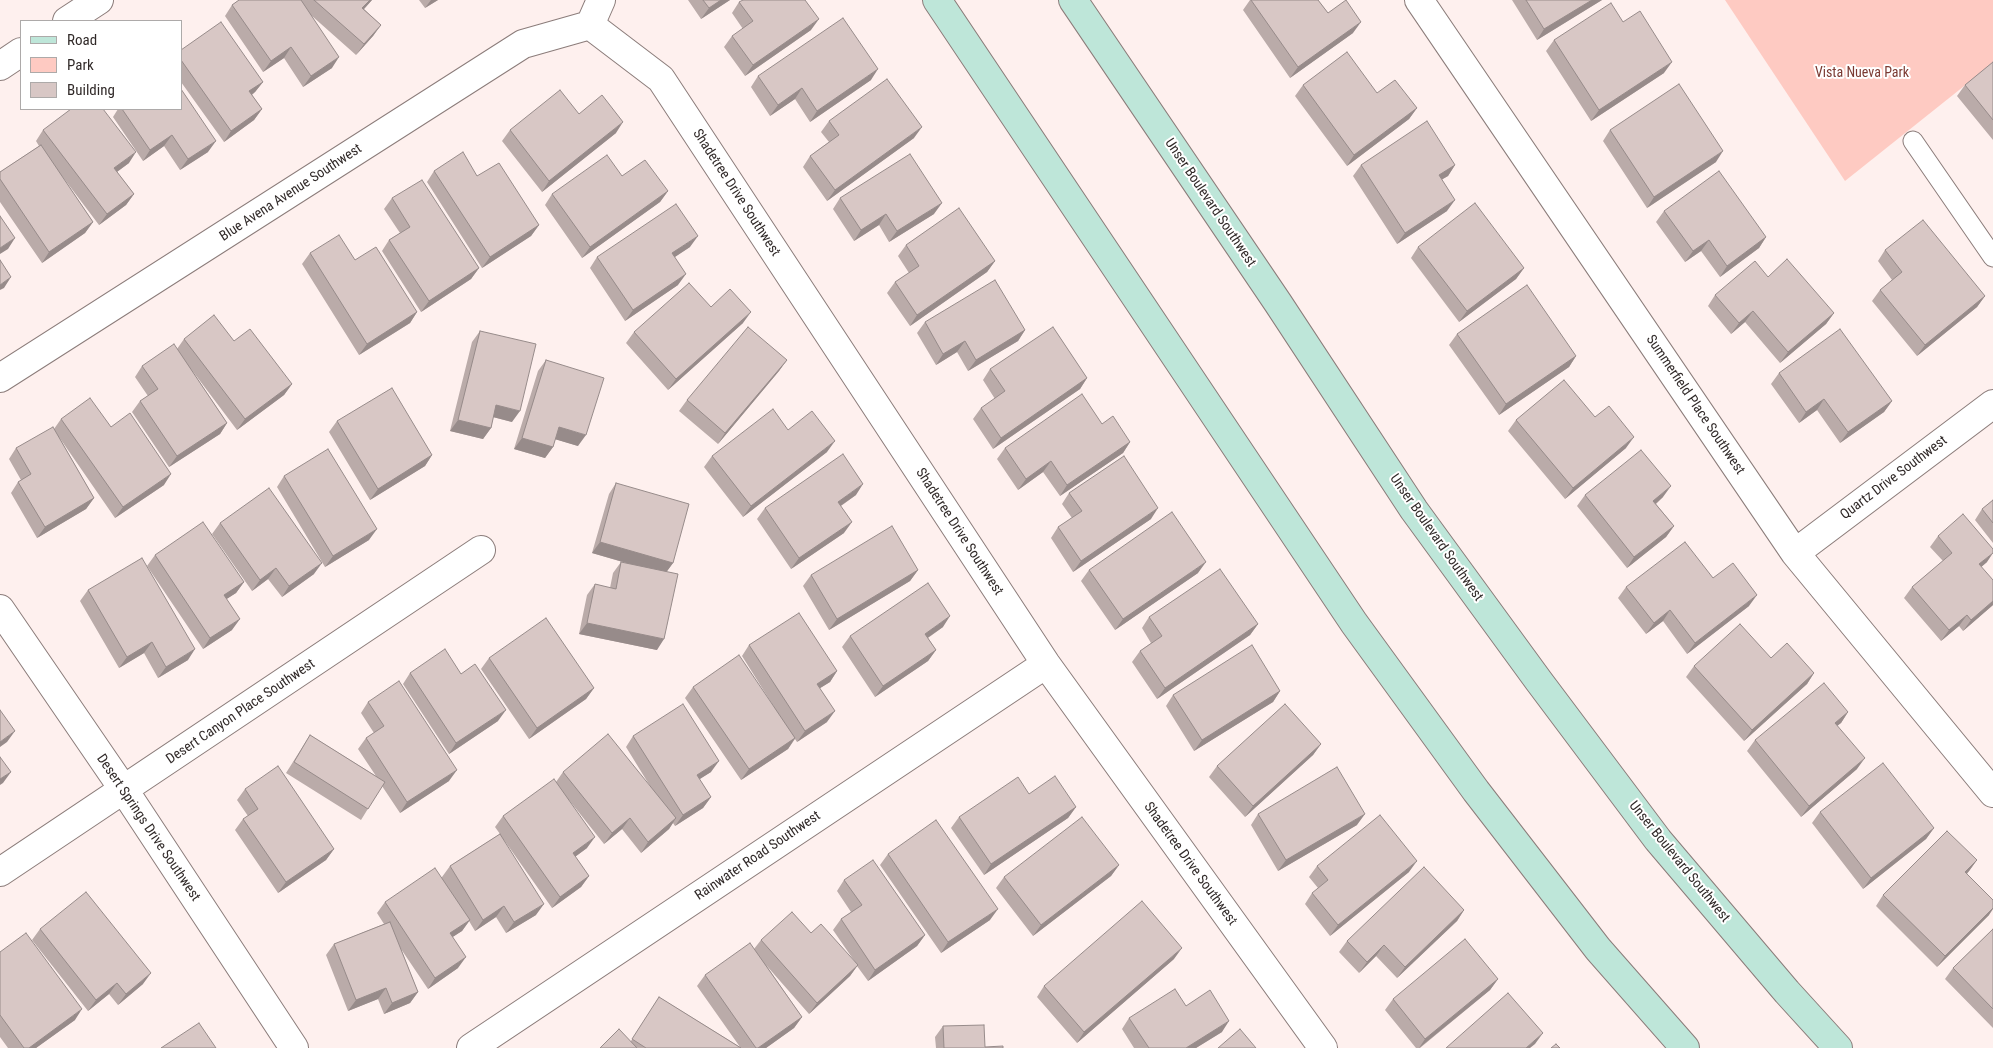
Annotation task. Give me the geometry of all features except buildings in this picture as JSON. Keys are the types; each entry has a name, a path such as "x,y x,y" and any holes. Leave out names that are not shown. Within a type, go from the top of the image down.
{"main road":[{"path":"936,0 1354,623 1476,790 1598,949 1684,1048"},
{"name":"Unser Boulevard Southwest","path":"1073,0 1278,303 1414,510 1538,680 1658,840 1787,992 1838,1048"}],"street":[{"path":"69,20 99,0"},
{"path":"590,25 601,0"},
{"name":"Summerfield Place Southwest","path":"1420,0 1795,553 1993,793"},
{"name":"Blue Avena Avenue Southwest","path":"0,378 522,44 590,25"},
{"name":"Shadetree Drive Southwest","path":"590,25 662,80 1046,664 1323,1048"},
{"path":"0,66 20,53"},
{"name":"Quartz Drive Southwest","path":"1795,553 1993,404"},
{"name":"Desert Canyon Place Southwest","path":"0,872 481,550"},
{"name":"Desert Springs Drive Southwest","path":"0,609 124,790 294,1048"},
{"name":"Rainwater Road Southwest","path":"471,1048 1046,664"}],"lane":[{"path":"1913,141 1993,257"}],"green space":[{"name":"Vista Nueva Park","path":"1725,0 1993,0 1993,63 1845,181"}]}
